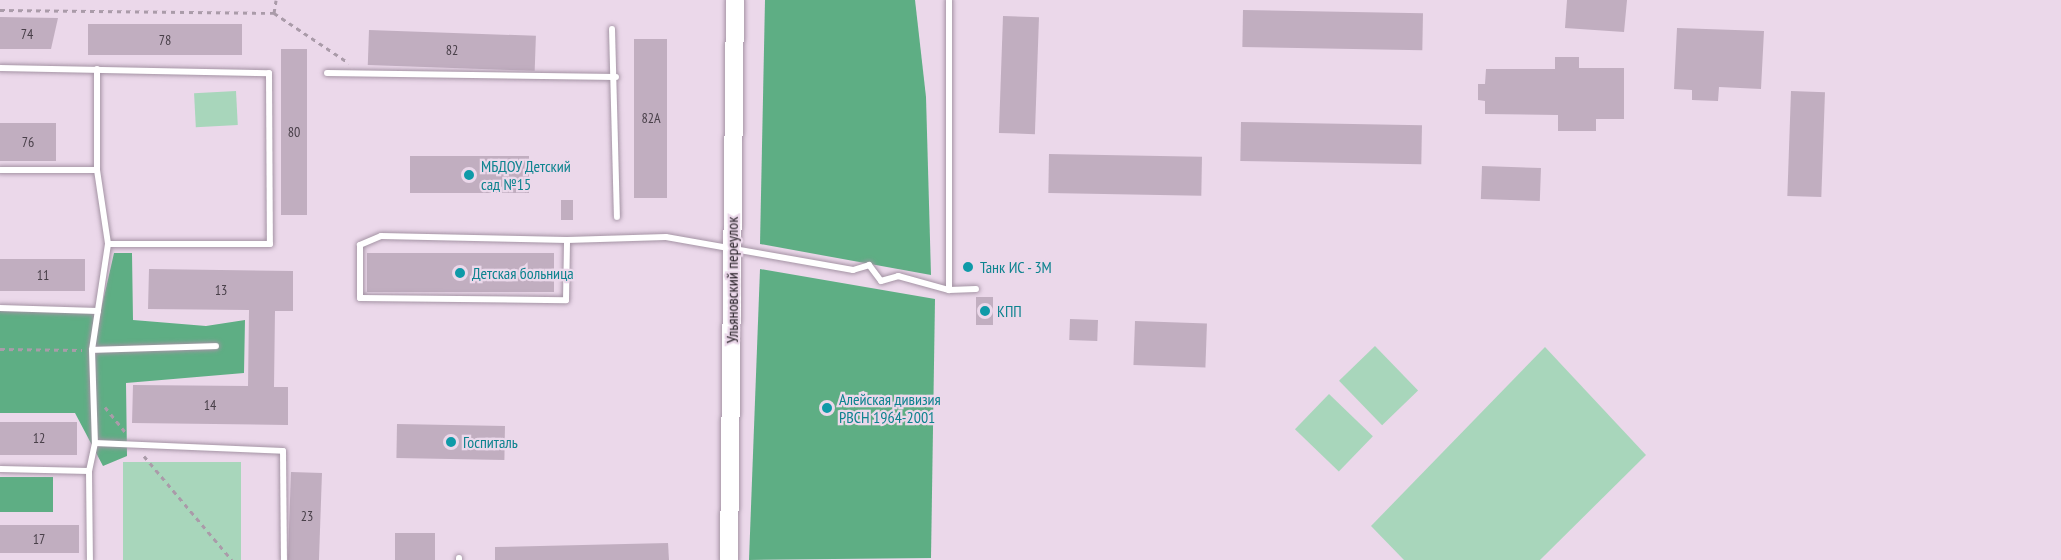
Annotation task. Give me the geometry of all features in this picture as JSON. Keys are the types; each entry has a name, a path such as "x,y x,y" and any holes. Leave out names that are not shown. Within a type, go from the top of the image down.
{"main road":[{"name":"Ульяновский переулок","path":"729,560 735,0"}],"lane":[{"path":"949,0 949,290"},
{"path":"612,29 616,77 617,217"},
{"path":"0,68 269,73 270,244 108,244"},
{"path":"90,560 89,471 95,443 92,350 108,244 97,170 97,69"},
{"path":"327,73 616,77"},
{"path":"0,170 97,170"},
{"path":"567,240 566,300 360,298 360,245 381,236 567,240 666,237 853,270 868,265 881,281 898,276 949,290 976,290"},
{"path":"0,308 98,311"},
{"path":"92,350 216,346"},
{"path":"95,443 283,451 284,560"},
{"path":"0,469 89,471"}],"path":[{"path":"274,13 276,0"},
{"path":"0,10 274,13 366,74"},
{"path":"0,349 92,350"},
{"path":"92,390 232,560"}],"green space":[{"path":"765,0 915,0 926,97 931,275 760,244"},
{"path":"236,91 238,125 196,127 194,93"},
{"path":"114,253 132,253 133,320 206,326 245,320 244,373 126,383 127,456 103,466 75,413 0,413 0,309 88,313 101,310"},
{"path":"760,269 935,299 931,558 749,560"},
{"path":"1375,346 1418,391 1382,425 1339,381"},
{"path":"1545,347 1646,455 1540,560 1404,560 1371,526"},
{"path":"1329,394 1373,436 1339,472 1295,429"},
{"path":"123,462 241,462 241,560 123,560"},
{"path":"0,477 53,477 53,512 0,512"}],"building":[{"path":"1567,0 1627,0 1624,32 1565,28"},
{"path":"1243,10 1423,13 1422,50 1242,47"},
{"path":"1003,16 1039,17 1035,134 999,133"},
{"path":"0,17 58,18 51,49 0,49"},
{"path":"88,24 242,24 242,55 88,55"},
{"path":"1677,28 1764,31 1761,89 1719,87 1718,101 1692,100 1692,90 1674,89"},
{"path":"369,30 536,36 535,71 368,65"},
{"path":"634,39 667,39 667,198 634,198"},
{"path":"281,49 307,49 307,215 281,215"},
{"path":"1555,57 1579,57 1579,68 1624,68 1624,119 1596,119 1596,131 1558,131 1558,115 1485,114 1485,101 1478,100 1478,84 1485,84 1486,69 1555,69"},
{"path":"1791,91 1825,92 1821,197 1787,196"},
{"path":"1241,122 1422,125 1421,164 1240,161"},
{"path":"0,123 56,123 56,161 0,161"},
{"path":"1049,154 1202,157 1201,196 1048,193"},
{"name":"МБДОУ Детский сад №15","path":"410,156 529,156 529,193 410,193"},
{"path":"1482,166 1541,168 1540,201 1481,199"},
{"path":"561,200 573,200 573,220 561,220"},
{"name":"Детская больница","path":"367,253 554,253 554,292 367,292"},
{"path":"0,259 85,259 85,291 0,291"},
{"path":"149,269 293,271 293,311 275,311 274,387 288,387 288,425 132,423 133,385 248,386 249,310 148,309"},
{"name":"КПП","path":"976,297 993,297 993,325 976,325"},
{"path":"1070,319 1098,320 1097,341 1069,340"},
{"path":"1135,321 1207,324 1205,367 1133,365"},
{"path":"0,422 77,422 77,455 0,455"},
{"name":"Госпиталь","path":"397,424 505,426 504,460 396,458"},
{"path":"291,472 322,473 319,560 288,560"},
{"path":"0,525 79,525 79,553 0,553"},
{"path":"395,533 435,533 435,560 395,560"},
{"path":"668,543 669,560 495,560 495,547"}],"place":[{"name":"МБДОУ Детский сад №15","path":"469,175"},
{"name":"Танк ИС - 3М","path":"968,267"},
{"name":"Детская больница","path":"460,273"},
{"name":"КПП","path":"985,311"},
{"name":"Алейская дивизия РВСН 1964-2001","path":"827,408"},
{"name":"Госпиталь","path":"451,442"}]}
